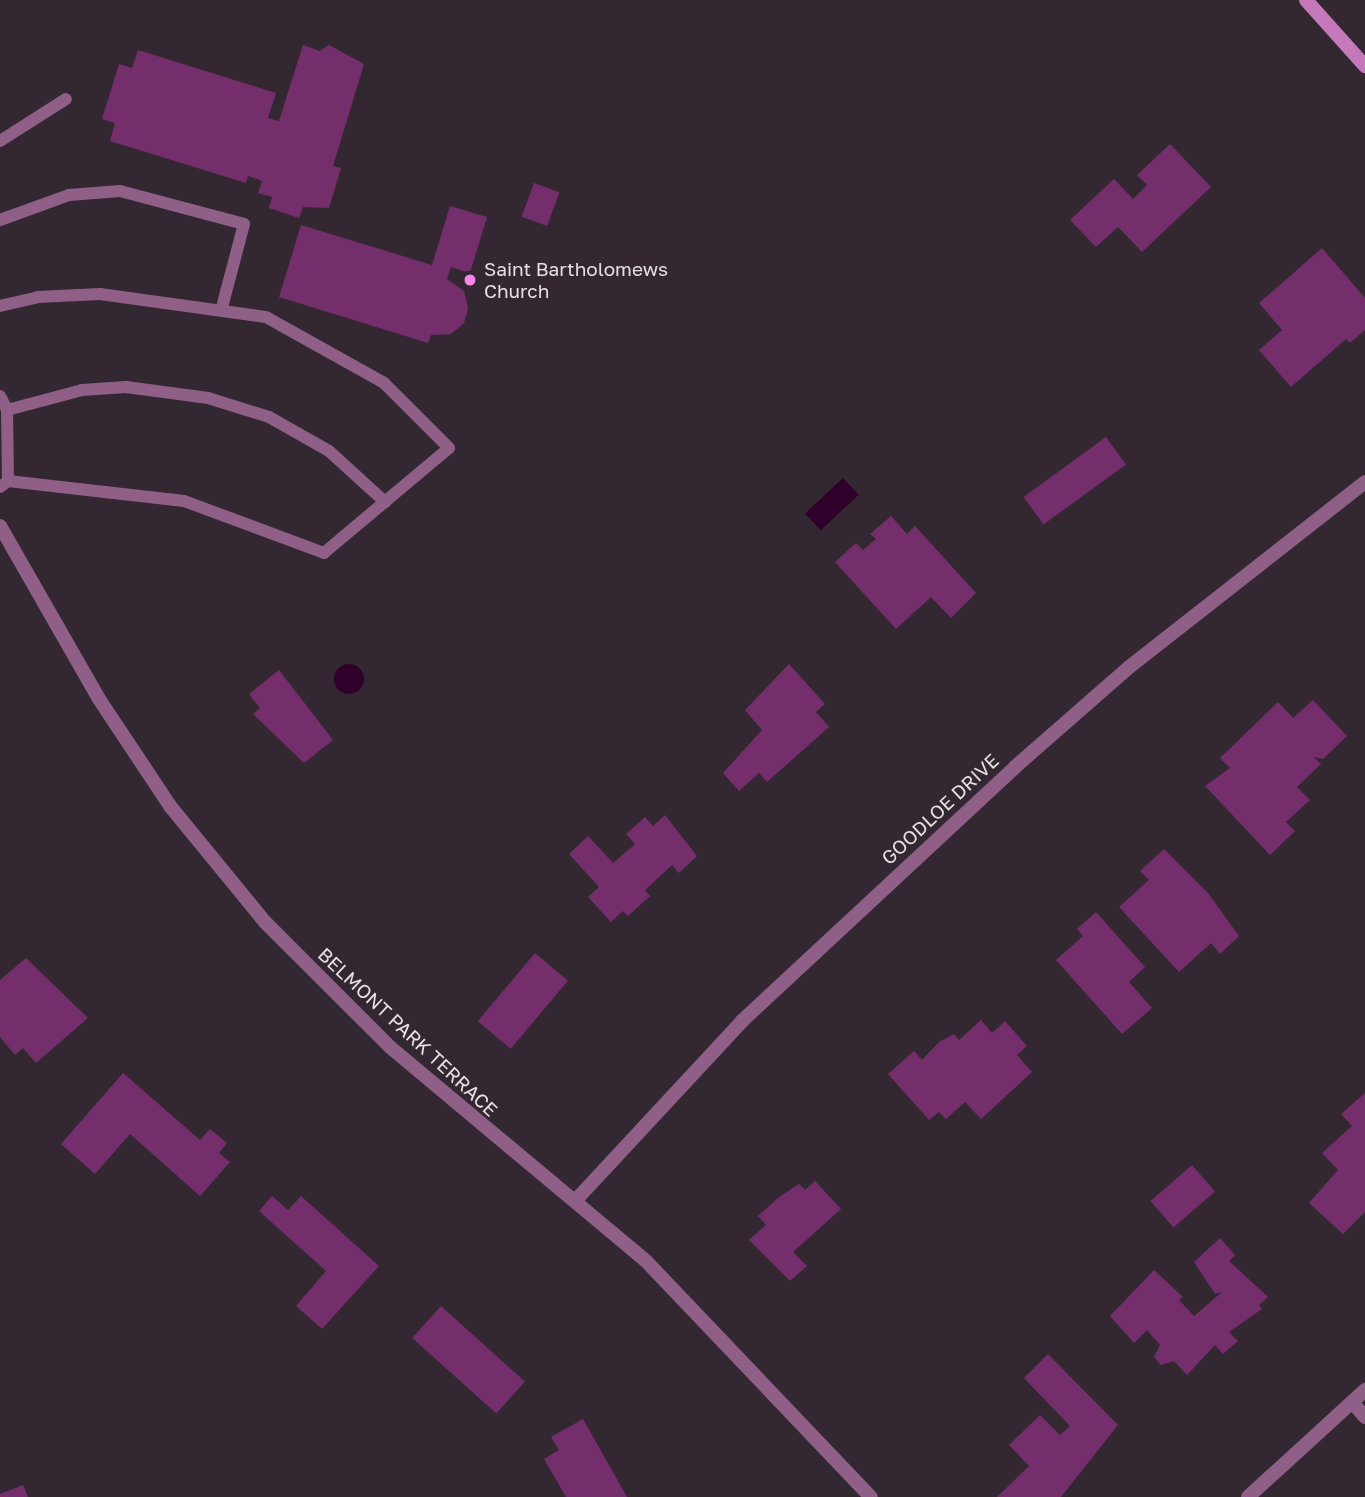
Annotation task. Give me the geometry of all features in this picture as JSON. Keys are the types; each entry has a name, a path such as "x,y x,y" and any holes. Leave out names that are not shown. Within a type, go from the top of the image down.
{"main road":[{"path":"1306,0 1365,66"}],"street":[{"name":"GOODLOE DRIVE","path":"575,1201 742,1021 1005,775 1128,668 1365,482"},
{"name":"BELMONT PARK TERRACE","path":"0,526 99,699 201,849 390,1047 575,1201 718,1332 871,1497"},
{"path":"1248,1497 1365,1390"},
{"path":"1352,1402 1365,1417"}],"lane":[{"path":"0,141 66,99"},
{"path":"0,220 69,195 120,191 244,224 222,307"},
{"path":"0,306 38,297 100,294 222,307 266,317 346,358 405,400 449,448 324,553 184,501 4,484 7,410 0,396"},
{"path":"7,410 107,387 208,398 292,428 330,452 385,502"}],"shaded area":[{"path":"843,478 859,495 821,530 805,513"},
{"path":"349,664 360,668 364,679 360,690 349,694 338,690 334,679 338,668"}],"building":[{"path":"303,45 320,51 329,45 364,64 333,166 341,168 329,208 303,207 299,218 269,208 272,197 258,193 262,181 248,176 246,183 110,141 115,123 102,119 119,64 132,68 138,50 276,93 268,118 279,121"},
{"path":"1170,144 1211,187 1142,252 1118,227 1096,247 1070,220 1114,179 1133,199 1147,185 1137,175"},
{"path":"534,183 559,192 547,226 522,217"},
{"path":"450,206 487,217 470,273 451,267 447,279 464,291 468,308 464,323 451,334 431,335 428,343 279,297 301,225 432,265"},
{"path":"1322,248 1365,298 1365,330 1350,343 1346,339 1291,387 1259,350 1282,330 1259,303"},
{"path":"1106,437 1126,465 1043,524 1023,497"},
{"path":"891,516 907,534 915,526 976,593 951,618 931,597 896,629 835,562 856,543 863,550 876,539 870,534"},
{"path":"789,664 825,704 816,712 829,727 767,782 759,773 739,791 723,773 762,730 745,710"},
{"path":"279,670 333,740 304,763 253,714 260,708 249,694"},
{"path":"1313,700 1347,736 1323,759 1314,757 1321,764 1297,787 1310,800 1286,822 1295,831 1270,855 1205,786 1230,768 1220,758 1278,702 1293,718"},
{"path":"665,815 697,856 679,873 672,865 645,890 650,896 628,916 623,911 611,922 588,897 599,887 569,854 588,836 613,863 635,844 626,834 645,817 653,826"},
{"path":"1164,849 1208,893 1239,936 1220,954 1211,943 1179,972 1119,907 1149,880 1140,871"},
{"path":"1096,912 1145,967 1129,982 1152,1008 1122,1034 1056,960 1083,936 1077,929"},
{"path":"535,953 568,981 511,1049 478,1021"},
{"path":"26,958 88,1018 36,1063 23,1048 15,1055 0,1037 0,980"},
{"path":"981,1020 992,1033 1005,1021 1027,1046 1017,1055 1032,1072 981,1119 965,1102 946,1119 939,1112 929,1120 888,1074 914,1051 922,1060 939,1042 954,1034 959,1040"},
{"path":"123,1073 200,1140 210,1129 227,1143 219,1153 230,1162 200,1196 130,1134 95,1174 61,1144"},
{"path":"1365,1093 1365,1212 1343,1234 1309,1203 1338,1170 1322,1153 1352,1126 1341,1114"},
{"path":"1192,1165 1215,1191 1173,1227 1150,1201"},
{"path":"815,1181 841,1209 793,1252 807,1266 790,1281 749,1240 766,1225 758,1216 779,1197 799,1184 805,1190"},
{"path":"272,1196 288,1210 301,1196 379,1266 322,1329 296,1306 326,1271 259,1211"},
{"path":"1220,1238 1235,1255 1229,1261 1268,1297 1259,1305 1262,1309 1229,1332 1238,1341 1223,1354 1215,1345 1187,1375 1174,1361 1161,1365 1154,1357 1160,1345 1147,1330 1134,1343 1110,1316 1154,1270 1183,1297 1179,1300 1194,1316 1222,1292 1215,1294 1194,1262"},
{"path":"441,1306 525,1382 496,1414 412,1338"},
{"path":"1048,1354 1118,1425 1061,1497 997,1497 1029,1466 1009,1445 1040,1415 1060,1435 1070,1426 1024,1378"},
{"path":"583,1419 627,1497 566,1497 544,1459 559,1450 551,1437"},
{"path":"23,1485 28,1497 0,1497 0,1494"}],"place":[{"name":"Saint Bartholomews Church","path":"470,280"}]}
